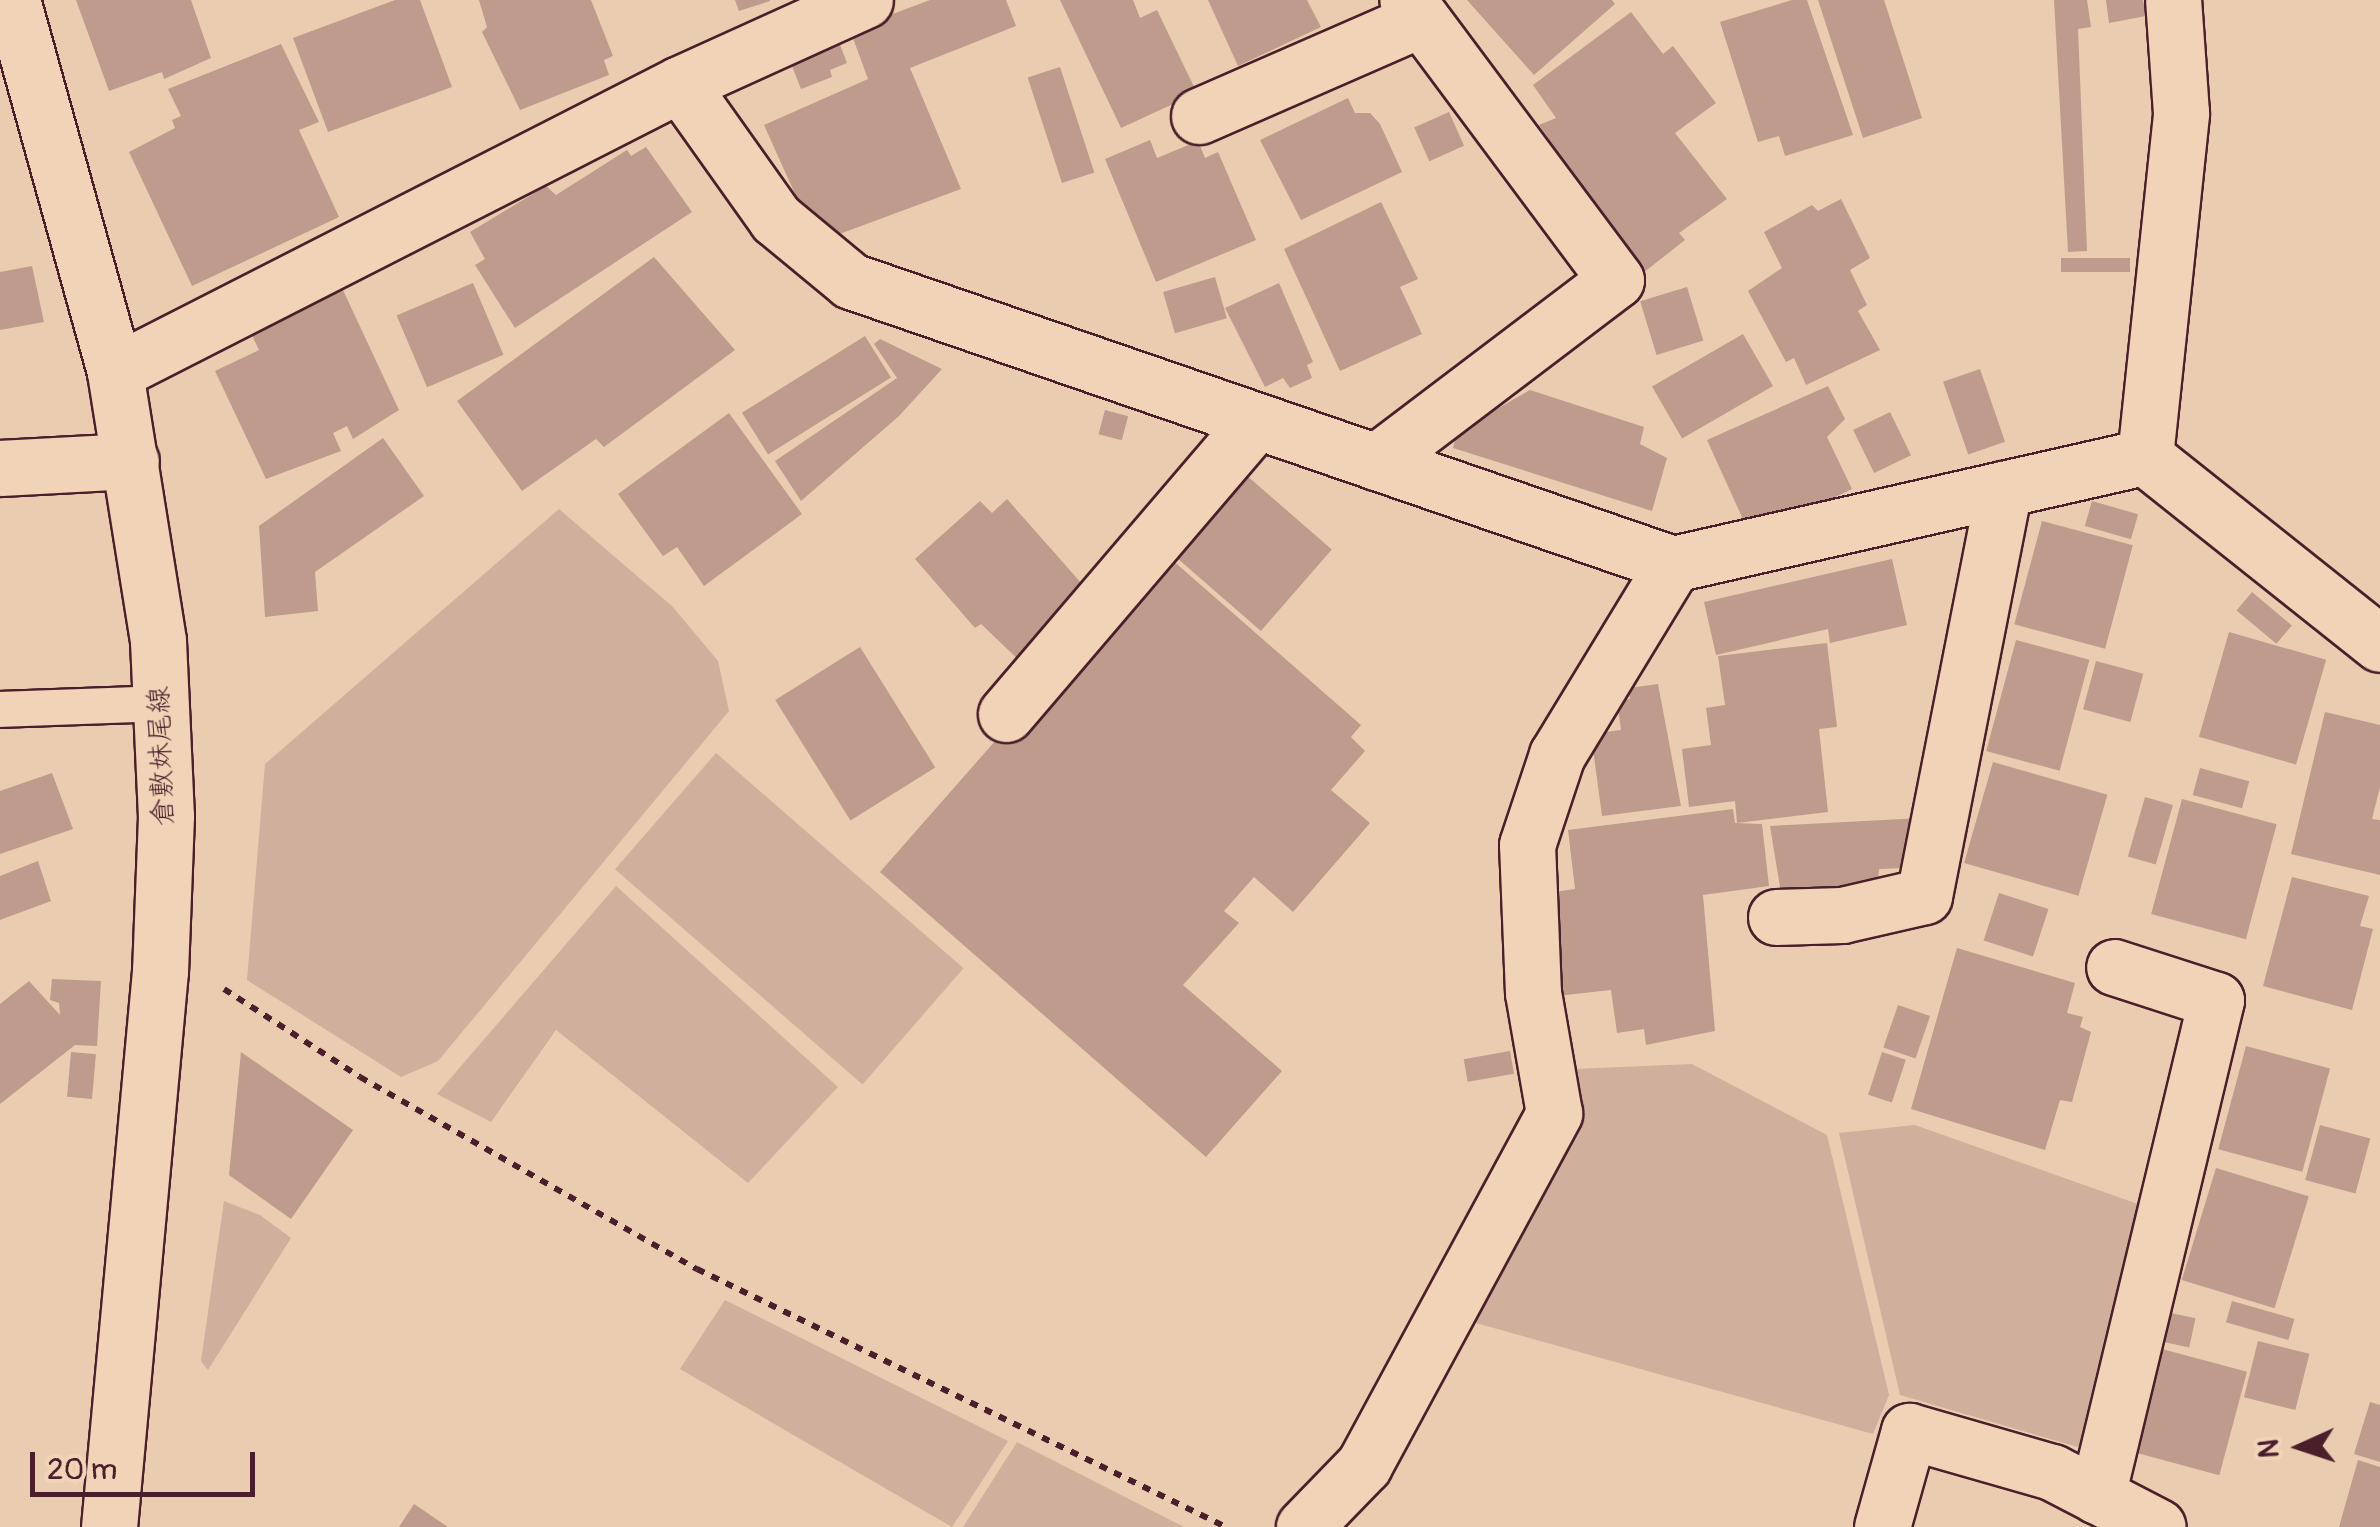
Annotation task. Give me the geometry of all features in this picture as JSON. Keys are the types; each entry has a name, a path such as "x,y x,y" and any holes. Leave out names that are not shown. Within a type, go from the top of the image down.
{"street":[{"name":"倉敷妹尾線","path":"12,0 115,372 131,460 161,704 166,816 160,971 109,1527"},
{"path":"115,372 680,84 866,0"},
{"path":"2145,456 2181,113 2173,0"},
{"path":"1199,116 1414,10 1616,280 1376,462"},
{"path":"680,84 776,218 851,281 1674,564 2145,456"},
{"path":"1006,714 1256,421"},
{"path":"2145,456 2380,644"},
{"path":"0,468 131,460"},
{"path":"1776,917 1842,914 1924,896 2004,489"},
{"path":"1322,1523 1364,1465 1554,1113 1533,993 1526,845 1557,754 1674,564"},
{"path":"2097,1496 2216,1000 2114,967"},
{"path":"1882,1527 1909,1431 2052,1472 2158,1527"}],"lane":[{"path":"0,709 161,704"}],"path":[{"path":"160,971 238,992 360,1077 697,1269 1226,1527"}],"shaded area":[{"path":"559,509 672,606 718,661 729,711 438,1061 401,1077 247,980 265,764"},
{"path":"716,753 964,968 863,1084 615,869"},
{"path":"616,886 838,1087 748,1183 556,1030 491,1122 437,1094"},
{"path":"1692,1064 1827,1135 1889,1395 1873,1434 1465,1320 1578,1127 1575,1069"},
{"path":"1915,1125 2149,1208 2081,1448 1900,1395 1839,1133"},
{"path":"224,1201 260,1215 291,1238 208,1370 201,1361"},
{"path":"725,1300 1008,1441 952,1527 680,1369"},
{"path":"1017,1442 1184,1527 963,1527"}],"building":[{"path":"76,0 191,0 211,58 164,79 162,72 109,91"},
{"path":"395,0 420,0 452,87 328,132 293,38"},
{"path":"479,0 591,0 613,56 604,60 609,75 520,110 482,32 487,27"},
{"path":"735,0 770,0 770,1 739,11"},
{"path":"930,0 1006,0 1016,26 910,68 961,189 826,239 813,234 764,125 868,79 850,30"},
{"path":"1060,0 1133,0 1140,18 1157,10 1197,93 1121,128"},
{"path":"1208,0 1307,0 1321,27 1238,66"},
{"path":"1467,0 1612,0 1615,4 1534,75"},
{"path":"1792,0 1807,0 1853,135 1785,156 1779,136 1758,142 1720,22"},
{"path":"1818,0 1884,0 1922,118 1863,138"},
{"path":"2054,0 2087,0 2091,27 2078,29 2087,251 2068,252"},
{"path":"2106,0 2143,0 2146,16 2109,23"},
{"path":"1631,12 1663,54 1673,46 1716,103 1675,133 1727,199 1679,233 1685,240 1643,273 1539,125 1556,118 1533,85"},
{"path":"837,37 847,63 830,70 832,77 801,89 788,56"},
{"path":"281,44 319,122 299,130 339,217 192,286 129,152 175,128 172,120 181,116 168,89"},
{"path":"1060,67 1094,173 1062,183 1028,78"},
{"path":"1348,98 1355,113 1370,113 1380,124 1402,172 1301,220 1260,140"},
{"path":"1449,112 1464,146 1429,161 1414,127"},
{"path":"1150,140 1157,158 1198,141 1205,158 1218,152 1256,240 1156,282 1105,159"},
{"path":"646,147 692,212 515,328 475,265 485,259 470,232 546,186 556,195 627,150 631,156"},
{"path":"1841,199 1870,258 1850,270 1867,305 1858,311 1880,350 1806,385 1794,358 1786,362 1748,291 1782,268 1764,232 1812,205 1818,211"},
{"path":"1381,202 1418,279 1400,287 1422,334 1340,371 1284,249"},
{"path":"654,257 735,350 604,447 596,439 522,491 457,401"},
{"path":"2061,258 2130,258 2130,272 2061,272"},
{"path":"32,266 44,322 0,330 0,272"},
{"path":"1215,277 1227,318 1175,333 1163,292"},
{"path":"473,283 503,355 427,387 397,315"},
{"path":"1279,283 1313,362 1307,365 1312,378 1290,388 1283,378 1265,387 1225,308"},
{"path":"1687,287 1703,341 1657,355 1640,301"},
{"path":"342,288 399,410 353,439 347,426 333,433 341,451 266,479 215,371 259,350 250,331"},
{"path":"1743,334 1773,386 1682,438 1652,386"},
{"path":"865,336 891,378 768,454 742,413"},
{"path":"880,339 942,369 899,416 801,501 775,461 897,378 874,344"},
{"path":"1980,369 2005,442 1968,455 1943,382"},
{"path":"1828,386 1845,419 1827,437 1852,489 1751,537 1707,440"},
{"path":"1530,390 1644,427 1640,444 1667,458 1652,511 1453,448 1457,432"},
{"path":"1105,410 1128,416 1122,440 1099,434"},
{"path":"1890,412 1911,455 1874,473 1853,430"},
{"path":"729,413 802,514 704,586 677,547 663,556 618,494"},
{"path":"383,438 424,496 315,572 318,611 265,617 259,526"},
{"path":"1245,474 1332,549 1261,631 1174,556"},
{"path":"1007,499 1090,593 1021,662 981,624 975,628 915,559 980,501 992,513"},
{"path":"2092,501 2138,514 2131,539 2085,526"},
{"path":"2042,521 2133,545 2105,649 2014,624"},
{"path":"1162,551 1361,725 1351,737 1365,751 1331,790 1370,823 1293,912 1254,877 1224,911 1239,923 1183,985 1282,1071 1206,1157 880,872"},
{"path":"1892,559 1907,625 1830,643 1828,629 1716,655 1704,602"},
{"path":"2252,592 2292,625 2276,644 2237,610"},
{"path":"2229,632 2326,660 2296,765 2199,737"},
{"path":"2016,640 2089,660 2060,771 1986,751"},
{"path":"1827,643 1837,727 1819,729 1828,812 1737,823 1735,801 1689,807 1682,749 1711,745 1706,708 1725,705 1718,656"},
{"path":"860,647 935,767 850,820 775,700"},
{"path":"2096,661 2143,674 2130,722 2083,709"},
{"path":"1658,684 1681,806 1602,816 1591,734 1621,730 1617,701 1630,699 1629,688"},
{"path":"2325,712 2380,725 2380,787 2372,819 2380,820 2380,875 2291,854"},
{"path":"1993,762 2107,795 2078,896 1964,863"},
{"path":"2200,768 2249,781 2242,808 2193,795"},
{"path":"52,773 73,829 0,854 0,791"},
{"path":"2145,797 2173,805 2156,865 2128,857"},
{"path":"2182,799 2277,824 2246,939 2151,914"},
{"path":"1733,809 1735,823 1762,824 1769,886 1703,895 1715,1031 1646,1045 1644,1029 1617,1033 1611,990 1557,996 1554,892 1575,889 1568,830"},
{"path":"1922,818 1905,868 1879,869 1877,890 1781,893 1770,826"},
{"path":"38,861 51,901 0,920 0,876"},
{"path":"2292,877 2369,896 2360,926 2373,929 2352,1010 2263,986"},
{"path":"1999,893 2048,909 2033,957 1984,941"},
{"path":"1957,948 2075,983 2067,1013 2083,1017 2080,1027 2091,1032 2072,1102 2060,1100 2045,1150 1911,1109"},
{"path":"52,979 101,981 97,1046 75,1045 0,1104 0,1004 29,981 60,1015 59,1003 50,1000"},
{"path":"1898,1005 1930,1016 1915,1059 1883,1048"},
{"path":"2246,1046 2330,1069 2302,1172 2218,1149"},
{"path":"1510,1051 1514,1074 1468,1082 1464,1059"},
{"path":"71,1052 96,1054 92,1099 67,1097"},
{"path":"241,1052 353,1130 291,1219 229,1175"},
{"path":"1882,1052 1906,1060 1892,1103 1868,1095"},
{"path":"2320,1125 2370,1138 2355,1194 2305,1180"},
{"path":"2216,1168 2309,1196 2275,1308 2182,1280"},
{"path":"2232,1301 2294,1319 2288,1340 2226,1322"},
{"path":"2171,1313 2195,1318 2189,1348 2165,1342"},
{"path":"2258,1341 2309,1354 2295,1410 2244,1397"},
{"path":"2162,1349 2247,1372 2219,1475 2134,1452"},
{"path":"2370,1402 2380,1405 2380,1462 2354,1454"},
{"path":"2358,1460 2380,1467 2380,1527 2339,1527"},
{"path":"414,1504 448,1527 399,1527"}]}
